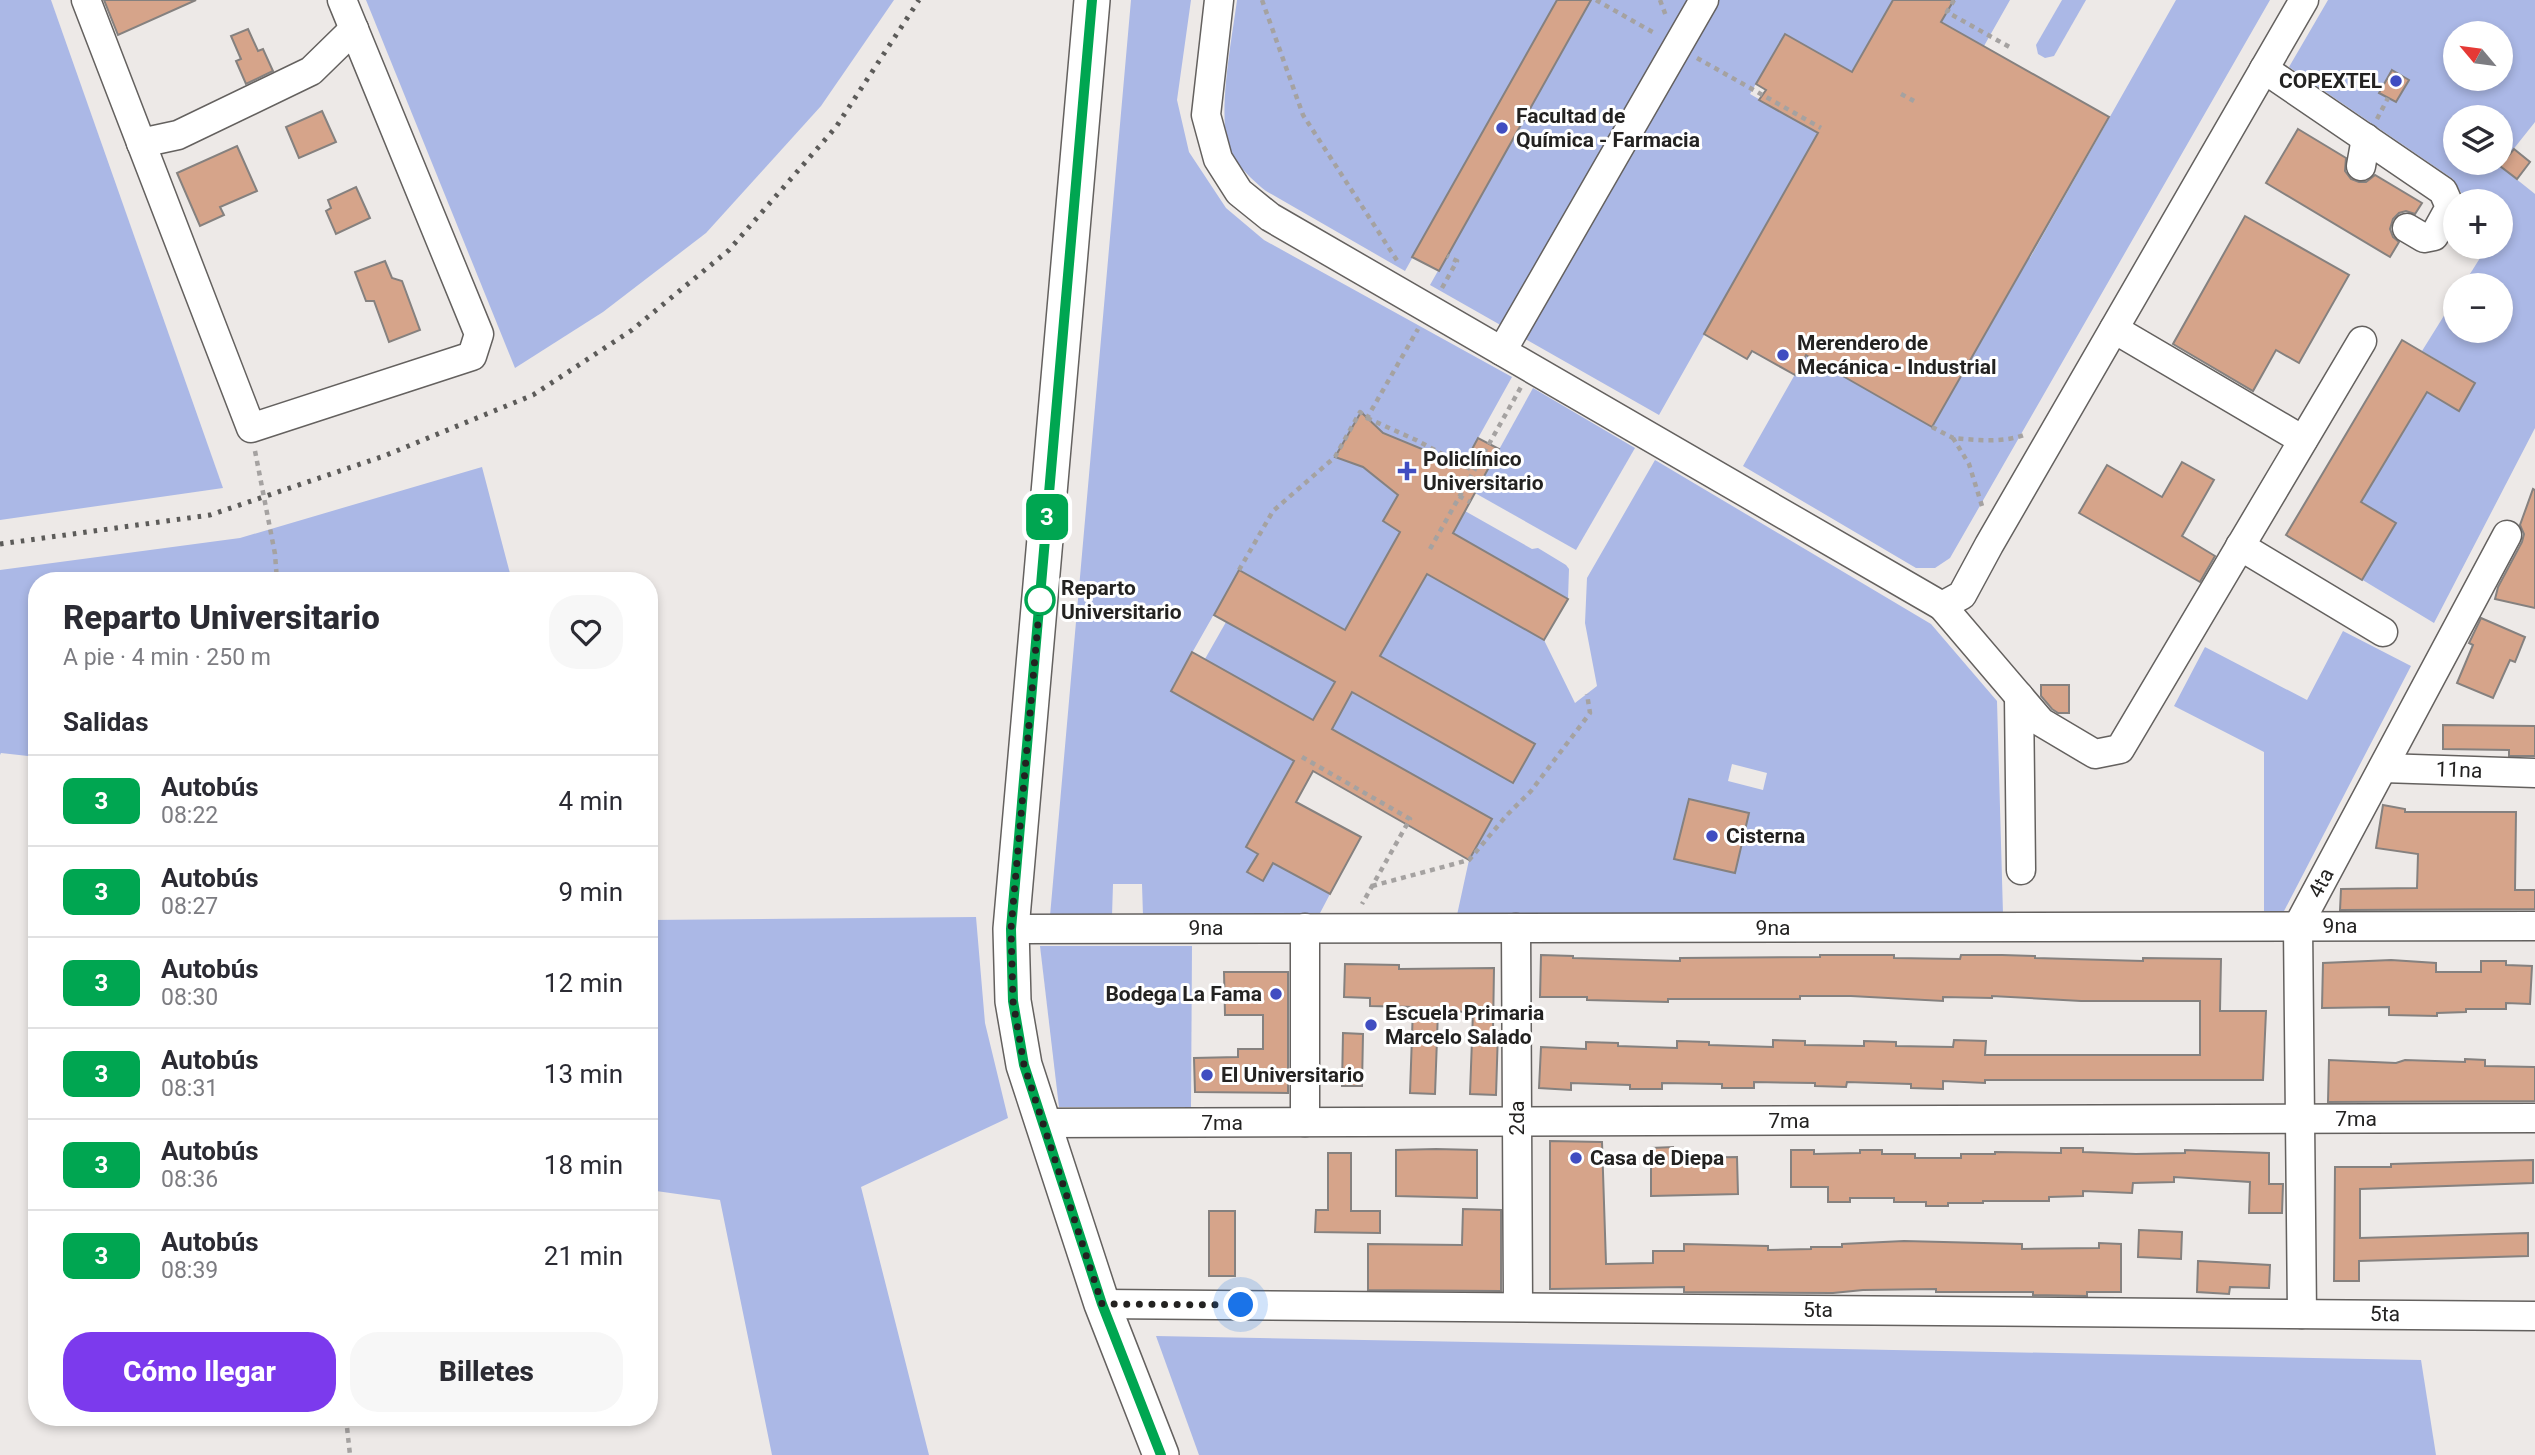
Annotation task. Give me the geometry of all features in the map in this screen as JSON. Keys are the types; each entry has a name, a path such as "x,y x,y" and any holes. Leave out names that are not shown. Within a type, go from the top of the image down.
{"main road":[{"path":"1092,0 1011,929 1015,1014 1024,1065 1102,1304 1161,1455"}],"street":[{"path":"86,0 251,428 471,356 479,334 342,0"},
{"path":"1220,0 1206,115 1218,159 1239,192 1270,217 1942,606 2041,722 2095,754 2120,749 2362,341"},
{"path":"1502,351 1704,0"},
{"path":"1942,606 1962,595 2304,0"},
{"path":"141,143 177,135 311,71 354,29"},
{"path":"2264,69 2443,191 2449,207 2434,236 2424,238 2407,229"},
{"path":"2361,166 2366,138"},
{"path":"2114,329 2303,440"},
{"name":"4ta","path":"2302,1314 2298,926 2507,535"},
{"path":"2240,546 2383,632"},
{"path":"2019,696 2021,870"},
{"name":"11na","path":"2383,768 2535,773"},
{"name":"9na","path":"1011,929 2535,926"},
{"path":"1305,928 1305,1122"},
{"name":"2da","path":"1517,928 1518,1307"},
{"name":"7ma","path":"1043,1123 2535,1118"},
{"name":"5ta","path":"1102,1304 2535,1316"}],"path":[{"path":"1262,0 1303,115 1400,264"},
{"path":"1596,0 1821,128"},
{"path":"1954,0 1947,12 2013,49"},
{"path":"1902,94 1914,101"},
{"path":"1367,418 1457,261 1447,256"},
{"path":"1430,548 1531,368"},
{"path":"1239,570 1273,511 1335,457 1360,412 1367,418 1474,471"},
{"path":"1932,427 1954,438 1978,440 2016,438 2060,422"},
{"path":"251,428 276,572"},
{"path":"1954,438 1969,464 1981,499 1989,545"},
{"path":"1460,496 1470,502"},
{"path":"1372,886 1469,860 1531,791 1590,713 1587,694"},
{"path":"1302,757 1410,819 1348,929"},
{"path":"347,1426 350,1455"}],"shaded area":[{"path":"0,0 51,0 223,488 0,520"},
{"path":"366,0 894,0 821,106 706,233 603,312 515,368"},
{"path":"1131,0 1191,0 1177,100 1189,152 1226,208 1264,240 1512,377 1462,467 1383,433 1360,413 1335,457 1363,467 1422,515 1397,538 1345,630 1239,570 1171,690 1294,761 1246,847 1258,854 1248,872 1263,881 1273,863 1330,894 1319,915 1143,916 1142,884 1113,884 1112,916 1050,916"},
{"path":"1237,0 1557,0 1405,271 1266,191 1237,162 1227,141 1224,109"},
{"path":"1591,0 1893,0 1852,72 1785,34 1750,94 1818,133 1659,415 1430,285"},
{"path":"1944,0 2010,0 1984,46 1917,65 1951,5"},
{"path":"2062,0 2086,0 2054,56 2045,58 2038,54 2036,45"},
{"path":"2176,0 2270,0 1950,558 1935,568 1916,568 1743,466 1806,355 1932,427 1967,366 1812,250 1979,345 2016,281 1861,162 2030,258"},
{"path":"2328,0 2535,0 2535,122 2513,150 2513,105 2443,105 2443,172 2289,67"},
{"path":"2447,175 2511,175 2535,194 2535,428 2434,623 2361,579 2396,523 2361,502 2427,392 2459,411 2475,383 2422,351 2443,317 2443,343 2513,343 2513,273 2471,273 2479,259 2513,259 2513,189 2459,189"},
{"path":"1533,388 1635,448 1576,550 1475,493"},
{"path":"1655,460 1931,624 1997,701 2003,914 1457,915 1469,860 1491,819 1332,729 1352,692 1513,783 1535,744 1380,656 1427,574 1544,640 1575,703 1597,686 1585,623 1587,578","holes":["1732,764 1767,773 1763,790 1728,781"]},
{"path":"482,467 510,572 28,572 28,756 0,755 0,570 240,538"},
{"path":"1465,511 1566,565 1569,569 1568,599 1453,533"},
{"path":"1226,622 1335,682 1313,720 1205,659"},
{"path":"2343,631 2411,666 2283,913 2264,914 2264,752 2174,706 2205,647 2307,700"},
{"path":"976,917 985,1023 1008,1118 861,1187 929,1455 772,1455 720,1200 658,1191 658,920"},
{"path":"1040,946 1192,946 1191,1107 1059,1107"},
{"path":"1156,1336 2421,1360 2436,1455 1199,1455"}],"building":[{"path":"104,0 196,0 118,35"},
{"name":"Facultad de Química - Farmacia","path":"1557,0 1591,0 1439,271 1412,257"},
{"path":"1893,0 1954,0 1941,22 2109,117 1932,427 1806,355 1795,375 1752,351 1747,359 1704,334 1818,133 1759,100 1766,90 1756,84 1785,34 1852,72"},
{"path":"248,29 258,51 263,49 273,71 246,84 236,61 241,59 231,36"},
{"name":"COPEXTEL","path":"2392,70 2409,80 2396,102 2379,93"},
{"path":"322,111 336,142 299,158 286,127"},
{"path":"2298,129 2346,158 2345,171 2351,179 2366,182 2375,175 2422,203 2415,214 2406,211 2393,219 2390,229 2399,242 2390,257 2266,183"},
{"path":"237,146 257,191 220,207 224,215 200,226 177,173"},
{"path":"2513,150 2530,162 2517,179 2512,175"},
{"path":"356,187 370,218 336,234 326,211 331,208 328,200"},
{"path":"2245,216 2349,275 2299,363 2276,350 2253,391 2173,344"},
{"path":"385,261 392,278 402,281 420,330 389,342 374,301 366,301 355,272"},
{"path":"2402,340 2475,383 2459,411 2427,392 2361,502 2396,523 2362,580 2286,535"},
{"path":"1361,412 1383,433 1463,466 1478,438 1499,449 1453,533 1568,599 1544,640 1427,574 1380,656 1535,744 1513,783 1352,692 1332,729 1492,819 1469,860 1313,771 1296,802 1361,837 1330,894 1273,863 1263,881 1247,872 1258,854 1246,847 1294,761 1171,691 1192,652 1313,720 1335,682 1214,615 1239,570 1345,630 1400,532 1383,521 1398,495 1363,467 1335,457"},
{"path":"2182,462 2214,480 2182,536 2215,556 2200,582 2079,513 2107,465 2162,497"},
{"path":"2533,489 2535,608 2495,599 2498,587 2522,542 2524,534 2520,525"},
{"path":"2481,618 2525,637 2515,662 2510,660 2493,698 2457,683 2473,645 2469,643"},
{"path":"2041,685 2069,685 2069,713 2058,713 2052,709 2041,696"},
{"path":"2443,725 2535,726 2535,756 2509,756 2509,750 2443,749"},
{"name":"Cisterna","path":"1689,799 1749,813 1735,873 1674,859"},
{"path":"2383,805 2405,809 2405,812 2516,812 2515,890 2535,890 2535,909 2340,910 2341,889 2417,888 2418,854 2376,848"},
{"path":"1541,955 1680,961 1680,958 1820,955 1894,955 1894,958 1960,959 1961,955 2002,955 2143,961 2143,958 2221,959 2220,1011 2266,1011 2263,1080 1985,1080 1985,1083 1943,1081 1943,1089 1911,1088 1911,1084 1847,1082 1846,1087 1815,1086 1815,1083 1754,1082 1754,1088 1722,1088 1722,1084 1662,1083 1662,1089 1630,1089 1630,1085 1571,1083 1571,1090 1539,1088 1541,1047 1586,1049 1586,1042 1677,1048 1677,1041 1773,1047 1773,1040 1805,1041 1805,1045 1864,1046 1864,1041 1896,1042 1896,1046 1953,1047 1954,1040 1986,1041 1985,1055 2200,1055 2200,1001 2081,1001 1992,996 1943,997 1943,1001 1800,996 1800,999 1668,999 1668,1002 1540,997"},
{"path":"2391,960 2436,963 2436,972 2481,972 2481,961 2506,961 2506,965 2532,966 2530,1004 2506,1003 2506,1009 2466,1009 2466,1012 2437,1013 2437,1016 2389,1015 2389,1007 2322,1008 2323,963"},
{"path":"1345,964 1399,965 1399,969 1494,968 1493,1031 1498,1031 1496,1095 1470,1094 1473,1012 1438,1011 1435,1094 1410,1093 1413,1007 1370,1006 1370,998 1344,997"},
{"path":"1224,972 1288,972 1288,1093 1195,1092 1194,1058 1238,1057 1238,1049 1263,1049 1263,1015 1225,1015"},
{"path":"1343,1033 1363,1034 1362,1086 1342,1086"},
{"path":"2465,1059 2485,1060 2485,1066 2535,1067 2535,1101 2328,1102 2329,1060 2396,1063 2405,1060 2465,1062"},
{"path":"1550,1141 1602,1142 1606,1264 1653,1263 1653,1251 1684,1251 1684,1244 1768,1246 1768,1250 1904,1241 2022,1244 2022,1249 2099,1248 2099,1243 2121,1244 2121,1292 2087,1292 2087,1296 2033,1295 2033,1292 1936,1292 1936,1289 1833,1293 1684,1292 1684,1287 1550,1289"},
{"path":"1673,1147 1673,1158 1737,1157 1738,1194 1651,1196 1651,1148"},
{"path":"2061,1148 2083,1148 2083,1152 2136,1154 2185,1153 2185,1150 2269,1153 2269,1184 2283,1184 2282,1213 2249,1213 2250,1182 2174,1177 2174,1182 2133,1183 2132,1193 2083,1191 2083,1196 2049,1197 2049,1201 1983,1201 1948,1203 1948,1206 1926,1206 1926,1202 1894,1202 1894,1198 1850,1198 1850,1202 1828,1202 1828,1187 1791,1187 1791,1150 1814,1150 1814,1154 1882,1150 1882,1154 1915,1154 1915,1158 1961,1158 1961,1154 1995,1152 2061,1153"},
{"path":"1396,1150 1477,1150 1477,1198 1396,1196"},
{"path":"1328,1153 1351,1153 1351,1211 1380,1211 1380,1233 1315,1232 1316,1210 1328,1210"},
{"path":"2533,1160 2533,1183 2360,1189 2360,1238 2528,1233 2528,1256 2359,1261 2359,1281 2334,1281 2335,1167"},
{"path":"1463,1209 1501,1210 1501,1291 1368,1290 1368,1244 1462,1245"},
{"path":"1209,1211 1235,1211 1235,1276 1209,1276"},
{"path":"2139,1230 2182,1232 2181,1259 2138,1257"},
{"path":"2198,1261 2270,1265 2269,1288 2230,1287 2229,1294 2197,1292"}],"railway":[{"path":"0,544 210,515 384,456 533,395 632,330 729,250 836,127 919,0"}],"bus line":[{"name":"3","path":"1092,0 1011,929 1013,1001 1024,1065 1102,1304 1161,1455"}],"place":[{"name":"COPEXTEL","path":"2396,81"},
{"name":"Facultad de Química - Farmacia","path":"1502,128"},
{"name":"Merendero de Mecánica - Industrial","path":"1783,355"},
{"name":"Policlínico Universitario","path":"1407,471"},
{"name":"Reparto Universitario","path":"1040,600"},
{"name":"Cisterna","path":"1712,836"},
{"name":"Bodega La Fama","path":"1276,994"},
{"name":"Escuela Primaria Marcelo Salado","path":"1371,1025"},
{"name":"El Universitario","path":"1207,1075"},
{"name":"Casa de Diepa","path":"1576,1158"}],"route":[{"path":"1040,600 1011,929 1013,1001 1024,1065 1102,1304 1241,1305"}]}
